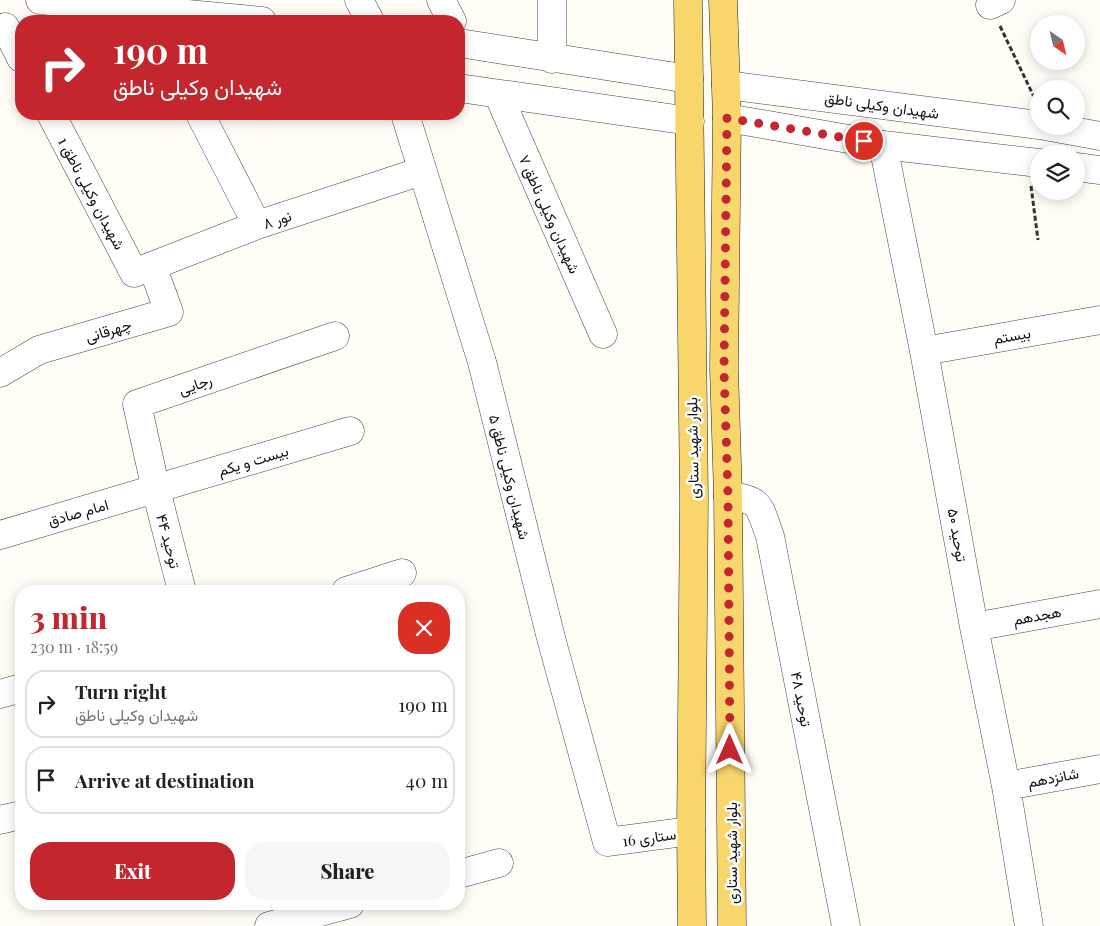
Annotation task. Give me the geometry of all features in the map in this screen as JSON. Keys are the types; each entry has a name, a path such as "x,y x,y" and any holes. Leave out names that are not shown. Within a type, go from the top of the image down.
{"main road":[{"name":"بلوار شهید ستاری","path":"688,0 694,499 692,926"},
{"name":"بلوار شهید ستاری","path":"723,0 727,118 724,369 728,496 732,926"},
{"path":"694,499 728,496"}],"street":[{"path":"40,0 199,15"},
{"path":"358,0 367,15"},
{"path":"442,0 449,15"},
{"path":"552,0 552,59"},
{"path":"9,28 15,43"},
{"path":"465,38 552,59 689,79"},
{"name":"شهیدان وکیلی ناطق","path":"726,84 1030,125"},
{"path":"465,89 690,121"},
{"path":"790,128 784,117 784,110 792,97 799,93"},
{"name":"شهیدان وکیلی ناطق ۷","path":"498,94 603,334"},
{"path":"727,118 883,144 1030,162"},
{"name":"شهیدان وکیلی ناطق 1","path":"54,120 143,269"},
{"path":"203,120 257,225"},
{"name":"شهیدان وکیلی ناطق ۵","path":"407,120 482,362 551,638 607,842"},
{"path":"1085,133 1100,136"},
{"name":"توحید ۵۰","path":"883,144 924,351 974,627 1006,786 1029,926"},
{"path":"1085,168 1100,170"},
{"name":"نور ۸","path":"143,269 257,225 422,171"},
{"name":"چهرقانی","path":"1,368 39,350 169,312 143,269"},
{"name":"بیستم","path":"924,351 1100,320"},
{"name":"رجایی","path":"156,490 137,404 335,336"},
{"name":"بیست و یکم","path":"156,490 350,431"},
{"name":"امام صادق","path":"0,535 156,490"},
{"name":"توحید ۴۴","path":"156,490 180,585"},
{"name":"توحید ۴۸","path":"728,496 748,498 758,505 770,536 846,926"},
{"path":"365,585 402,573"},
{"name":"هجدهم","path":"974,627 1100,604"},
{"path":"0,694 15,690"},
{"name":"شانزدهم","path":"1006,786 1100,769"},
{"path":"0,820 15,816"},
{"name":"ستاری 16","path":"607,842 691,831"},
{"path":"465,872 499,863"},
{"path":"270,920 320,910"}],"path":[{"path":"995,3 1030,85"},
{"path":"1035,200 1038,240"}],"route":[{"path":"730,750 728,496 724,369 727,118 864,141"}]}
